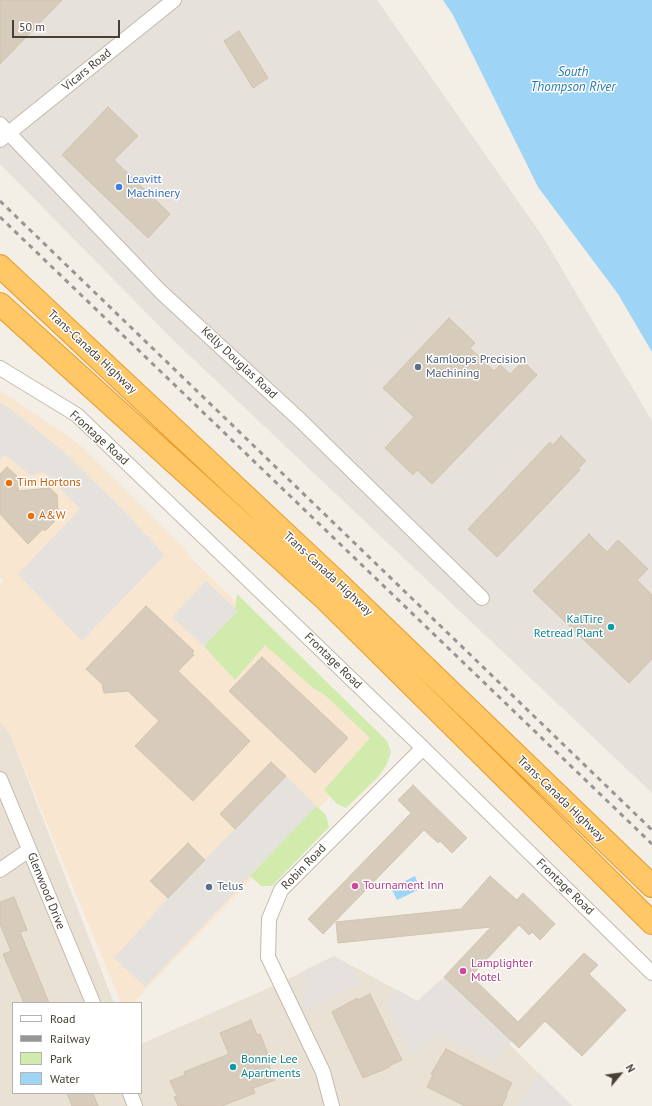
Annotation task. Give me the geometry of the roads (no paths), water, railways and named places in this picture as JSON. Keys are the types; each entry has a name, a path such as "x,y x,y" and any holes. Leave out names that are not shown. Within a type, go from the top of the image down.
{"highway":[{"path":"0,253 17,281"},
{"name":"Trans-Canada Highway","path":"0,266 339,584 652,886"},
{"name":"Trans-Canada Highway","path":"0,304 324,598 652,923"}],"street":[{"name":"Vicars Road","path":"3,132 174,0"},
{"name":"Kelly Douglas Road","path":"3,132 161,292 299,418 482,598"},
{"name":"Frontage Road","path":"0,368 78,415 423,748 652,973"},
{"name":"Robin Road","path":"332,1106 323,1072 268,957 269,919 281,890 423,748"},
{"name":"Glenwood Drive","path":"0,778 93,1002"},
{"path":"0,870 29,850"},
{"path":"130,1094 135,1106"}],"water":[{"name":"South Thompson River","path":"443,0 652,0 652,352 618,294 538,187 453,15"},
{"path":"415,876 420,889 397,900 391,888"}],"railway":[{"path":"0,201 652,830"},
{"path":"0,217 652,844"}],"place":[{"name":"Leavitt Machinery","path":"119,187"},
{"name":"Kamloops Precision Machining","path":"418,367"},
{"name":"Tim Hortons","path":"9,483"},
{"name":"A&W","path":"31,516"},
{"name":"KalTire Retread Plant","path":"611,627"},
{"name":"Tournament Inn","path":"355,886"},
{"name":"Telus","path":"209,887"},
{"name":"Lamplighter Motel","path":"463,971"},
{"name":"Bonnie Lee Apartments","path":"233,1067"}]}
